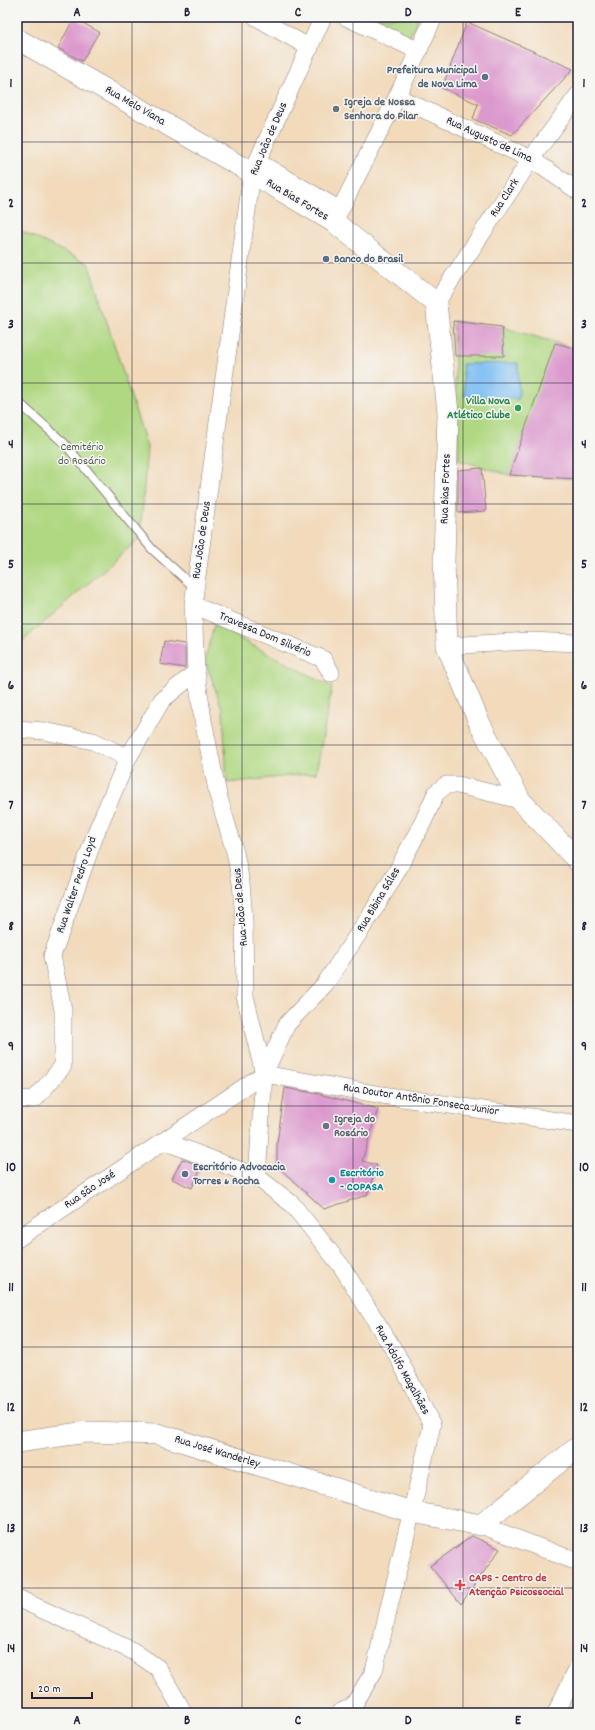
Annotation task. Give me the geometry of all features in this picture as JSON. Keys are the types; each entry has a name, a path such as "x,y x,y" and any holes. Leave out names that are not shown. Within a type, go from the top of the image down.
{"street":[{"path":"256,17 310,48"},
{"name":"Rua João de Deus","path":"264,1074 245,996 244,918 241,883 235,852 218,795 203,720 196,672 194,597 256,168 323,17"},
{"path":"346,17 419,50"},
{"path":"337,216 397,97 434,17"},
{"name":"Rua Melo Viana","path":"17,39 256,168"},
{"name":"Rua Clark","path":"436,304 531,159 578,95"},
{"name":"Rua Augusto de Lima","path":"397,97 531,159 578,191"},
{"name":"Rua Bias Fortes","path":"256,168 337,216 436,304 448,412 444,561 447,646 479,722 520,800 578,861"},
{"name":"Travessa Dom Silvério","path":"194,597 323,659 331,673"},
{"path":"447,646 529,641 578,643"},
{"name":"Rua Walter Pedro Loyd","path":"17,1100 35,1099 63,1066 63,1010 52,956 97,830 128,758 162,700 196,672"},
{"path":"17,729 44,731 93,741 128,758"},
{"name":"Rua Bibina Sáles","path":"264,1074 287,1024 325,984 372,912 397,871 436,793 446,785 458,785 520,800"},
{"path":"257,1177 264,1074"},
{"name":"Rua Doutor Antônio Fonseca Junior","path":"264,1074 382,1096 578,1124"},
{"name":"Rua São José","path":"17,1239 264,1074"},
{"name":"Rua Adolfo Magalhães","path":"164,1141 257,1177 292,1204 342,1267 396,1355 432,1425 374,1671 353,1706 339,1713"},
{"name":"Rua José Wanderley","path":"17,1442 87,1432 158,1434 412,1512 481,1525"},
{"path":"481,1525 578,1447"},
{"path":"481,1525 578,1562"},
{"path":"17,1598 133,1651 158,1668 184,1713"},
{"path":"556,1713 578,1666"}],"lane":[{"path":"17,401 65,444 194,597"}],"green space":[{"path":"367,17 418,17 410,36"},
{"name":"Cemitério do Rosário","path":"17,229 88,263 147,447 140,538 17,646"},
{"name":"Villa Nova Atlético Clube","path":"453,321 502,327 578,349 578,479 509,475 459,460"},
{"path":"214,625 332,687 316,773 227,783 223,711 205,660"}],"water":[{"path":"518,363 519,399 465,397 462,364"}],"building":[{"path":"74,18 99,32 82,61 58,48"},
{"path":"467,22 573,69 512,135 473,119 478,104 442,88"},
{"path":"453,321 502,327 504,356 455,356"},
{"path":"555,343 578,349 578,479 509,475"},
{"path":"482,468 486,511 458,513 458,470"},
{"path":"164,641 185,644 185,668 160,664"},
{"path":"285,1088 319,1094 378,1109 362,1161 377,1165 367,1195 324,1209 277,1166 277,1143"},
{"path":"182,1159 202,1166 192,1188 172,1179"},
{"name":"CAPS - Centro de Atenção Psicossocial","path":"472,1536 500,1549 461,1604 430,1566"}],"place":[{"name":"Prefeitura Municipal de Nova Lima","path":"485,77"},
{"name":"Igreja de Nossa Senhora do Pilar","path":"336,109"},
{"name":"Banco do Brasil","path":"326,259"},
{"name":"Villa Nova Atlético Clube","path":"518,408"},
{"name":"Igreja do Rosário","path":"326,1126"},
{"name":"Escritório Advocacia Torres & Rocha","path":"185,1174"},
{"name":"Escritório - COPASA","path":"332,1180"},
{"name":"CAPS - Centro de Atenção Psicossocial","path":"460,1585"}]}
